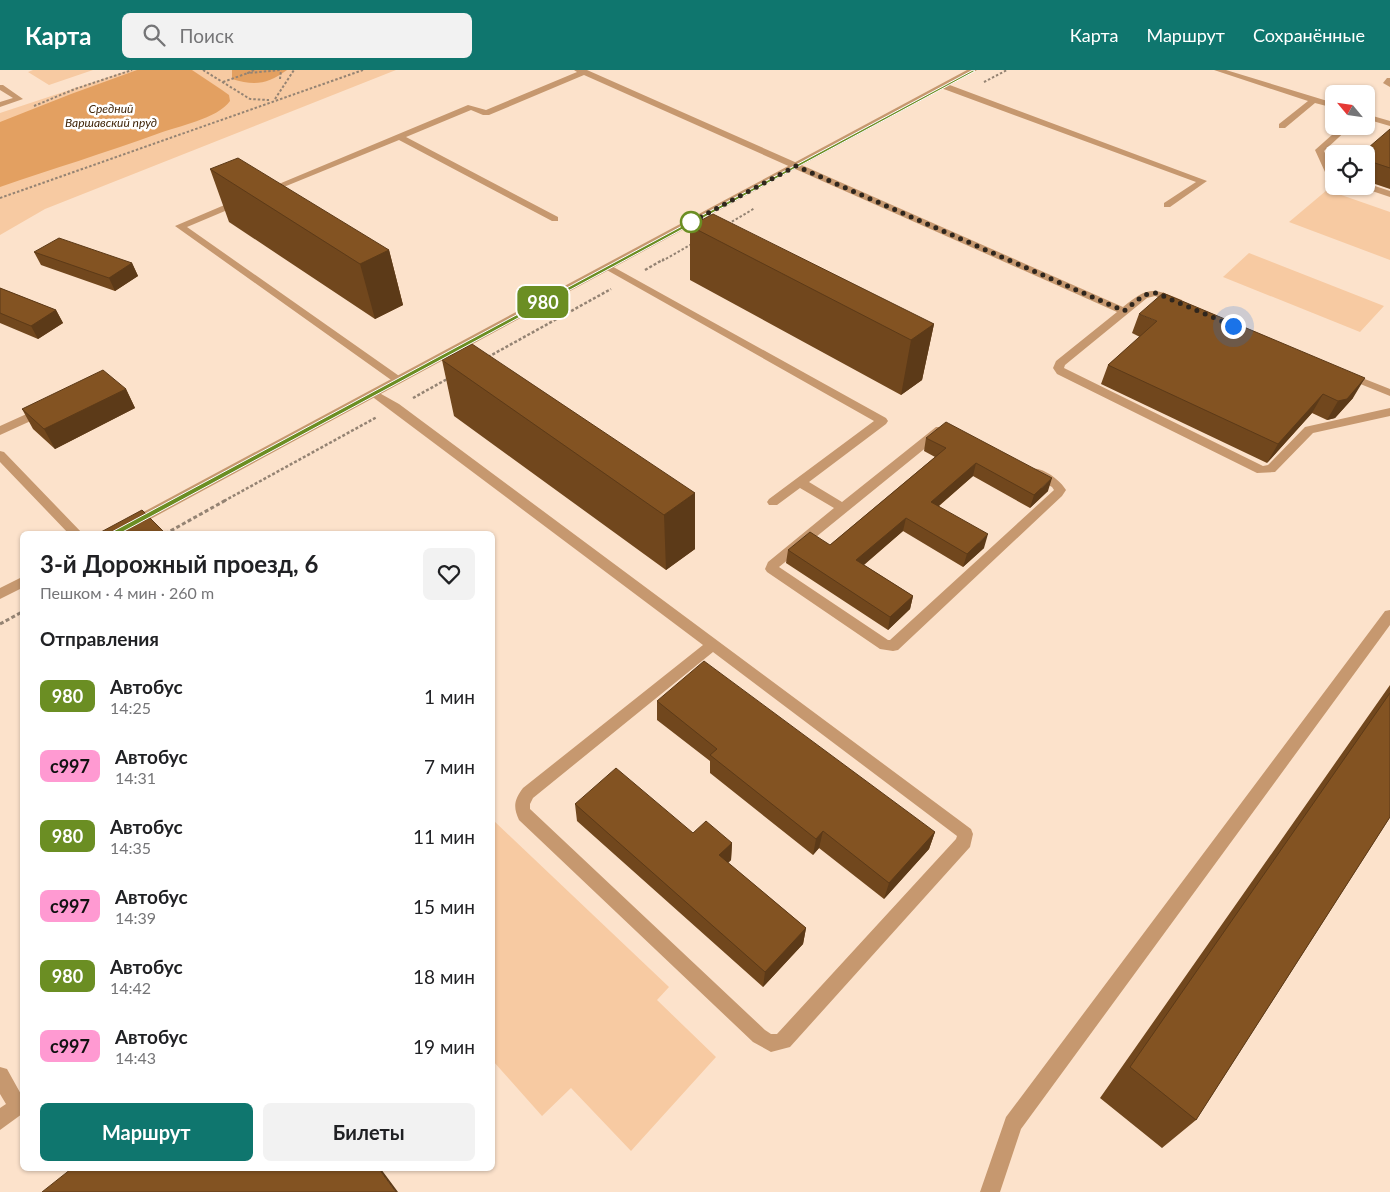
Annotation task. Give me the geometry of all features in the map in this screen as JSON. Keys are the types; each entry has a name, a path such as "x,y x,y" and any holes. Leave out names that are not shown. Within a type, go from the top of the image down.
{"street":[{"path":"1218,70 1325,103"},
{"path":"398,380 180,226 471,107 486,113 581,71 1124,311"},
{"path":"118,531 944,86 967,71"},
{"path":"1390,80 1387,82 1390,84"},
{"path":"944,86 1203,181 1167,205"},
{"path":"0,87 19,99 0,105"},
{"path":"1282,126 1314,100"},
{"path":"1375,119 1390,124"},
{"path":"1325,163 1319,150 1336,135"},
{"path":"398,136 555,219"},
{"path":"1375,189 1390,194"},
{"path":"608,267 882,421 773,502"},
{"path":"1190,307 1163,296 1150,293 1144,295 1060,363 1058,368 1061,372 1261,470 1271,469 1309,430 1390,412"},
{"path":"1336,370 1390,393"},
{"path":"374,393 961,830 966,838 791,1033 784,1040 775,1044 766,1043 526,816 522,809 522,801 528,793 712,645"},
{"path":"0,431 50,407"},
{"path":"951,428 942,428 773,565 772,569 885,645 893,646 1058,493 1060,490 1056,484 1021,465"},
{"path":"0,455 74,531"},
{"path":"800,482 843,508"},
{"path":"0,594 20,583"},
{"path":"990,1192 1013,1124 1390,616"},
{"path":"0,1076 18,1106 0,1120"}],"path":[{"path":"33,106 75,89 132,70"},
{"path":"203,70 250,99 274,100"},
{"path":"222,82 254,70"},
{"path":"248,73 281,70 280,80"},
{"path":"274,100 294,70"},
{"path":"0,198 363,70"},
{"path":"0,624 20,613"}],"shaded area":[{"path":"33,70 93,70 49,85 28,72"},
{"path":"130,70 396,70 45,209 0,235 0,113"},
{"path":"1325,192 1325,195 1341,195 1390,212 1390,260 1289,222"},
{"path":"1249,253 1384,306 1360,332 1223,277"},
{"path":"495,822 669,987 657,1000 716,1057 631,1151 571,1088 542,1116 495,1063"}],"water":[{"name":"Средний Варшавский пруд","path":"137,70 192,70 229,95 230,101 216,113 207,117 0,187 0,122"},
{"path":"232,70 287,70 267,81 248,83 232,79"}],"building":[{"path":"1390,129 1390,168 1375,163 1375,145 1371,145"},
{"path":"238,158 389,250 360,264 210,169"},
{"path":"713,214 934,324 911,340 690,226"},
{"path":"59,238 132,263 109,278 34,252"},
{"path":"0,288 56,310 31,326 0,313"},
{"path":"1163,293 1365,378 1347,399 1338,401 1323,394 1278,444 1108,365 1157,321 1139,314"},
{"path":"472,344 695,493 664,515 442,360"},
{"path":"103,370 126,389 44,429 22,409"},
{"path":"946,422 1052,478 1034,495 976,463 931,502 988,534 967,554 906,518 856,560 913,596 890,617 788,550 810,532 830,545 946,448 926,438"},
{"path":"142,510 163,531 103,531"},
{"path":"704,661 935,832 889,883 823,831 816,839 710,755 717,749 657,701"},
{"path":"1390,693 1390,817 1196,1120 1130,1067"},
{"path":"616,768 693,833 706,821 732,843 719,855 806,928 765,972 575,804"},
{"path":"68,1171 380,1171 396,1192 42,1192"}],"bus line":[{"name":"980","path":"118,531 973,70"}],"route":[{"path":"691,222 684,226 796,166 1124,311 1144,295 1156,293 1233,326"}]}
